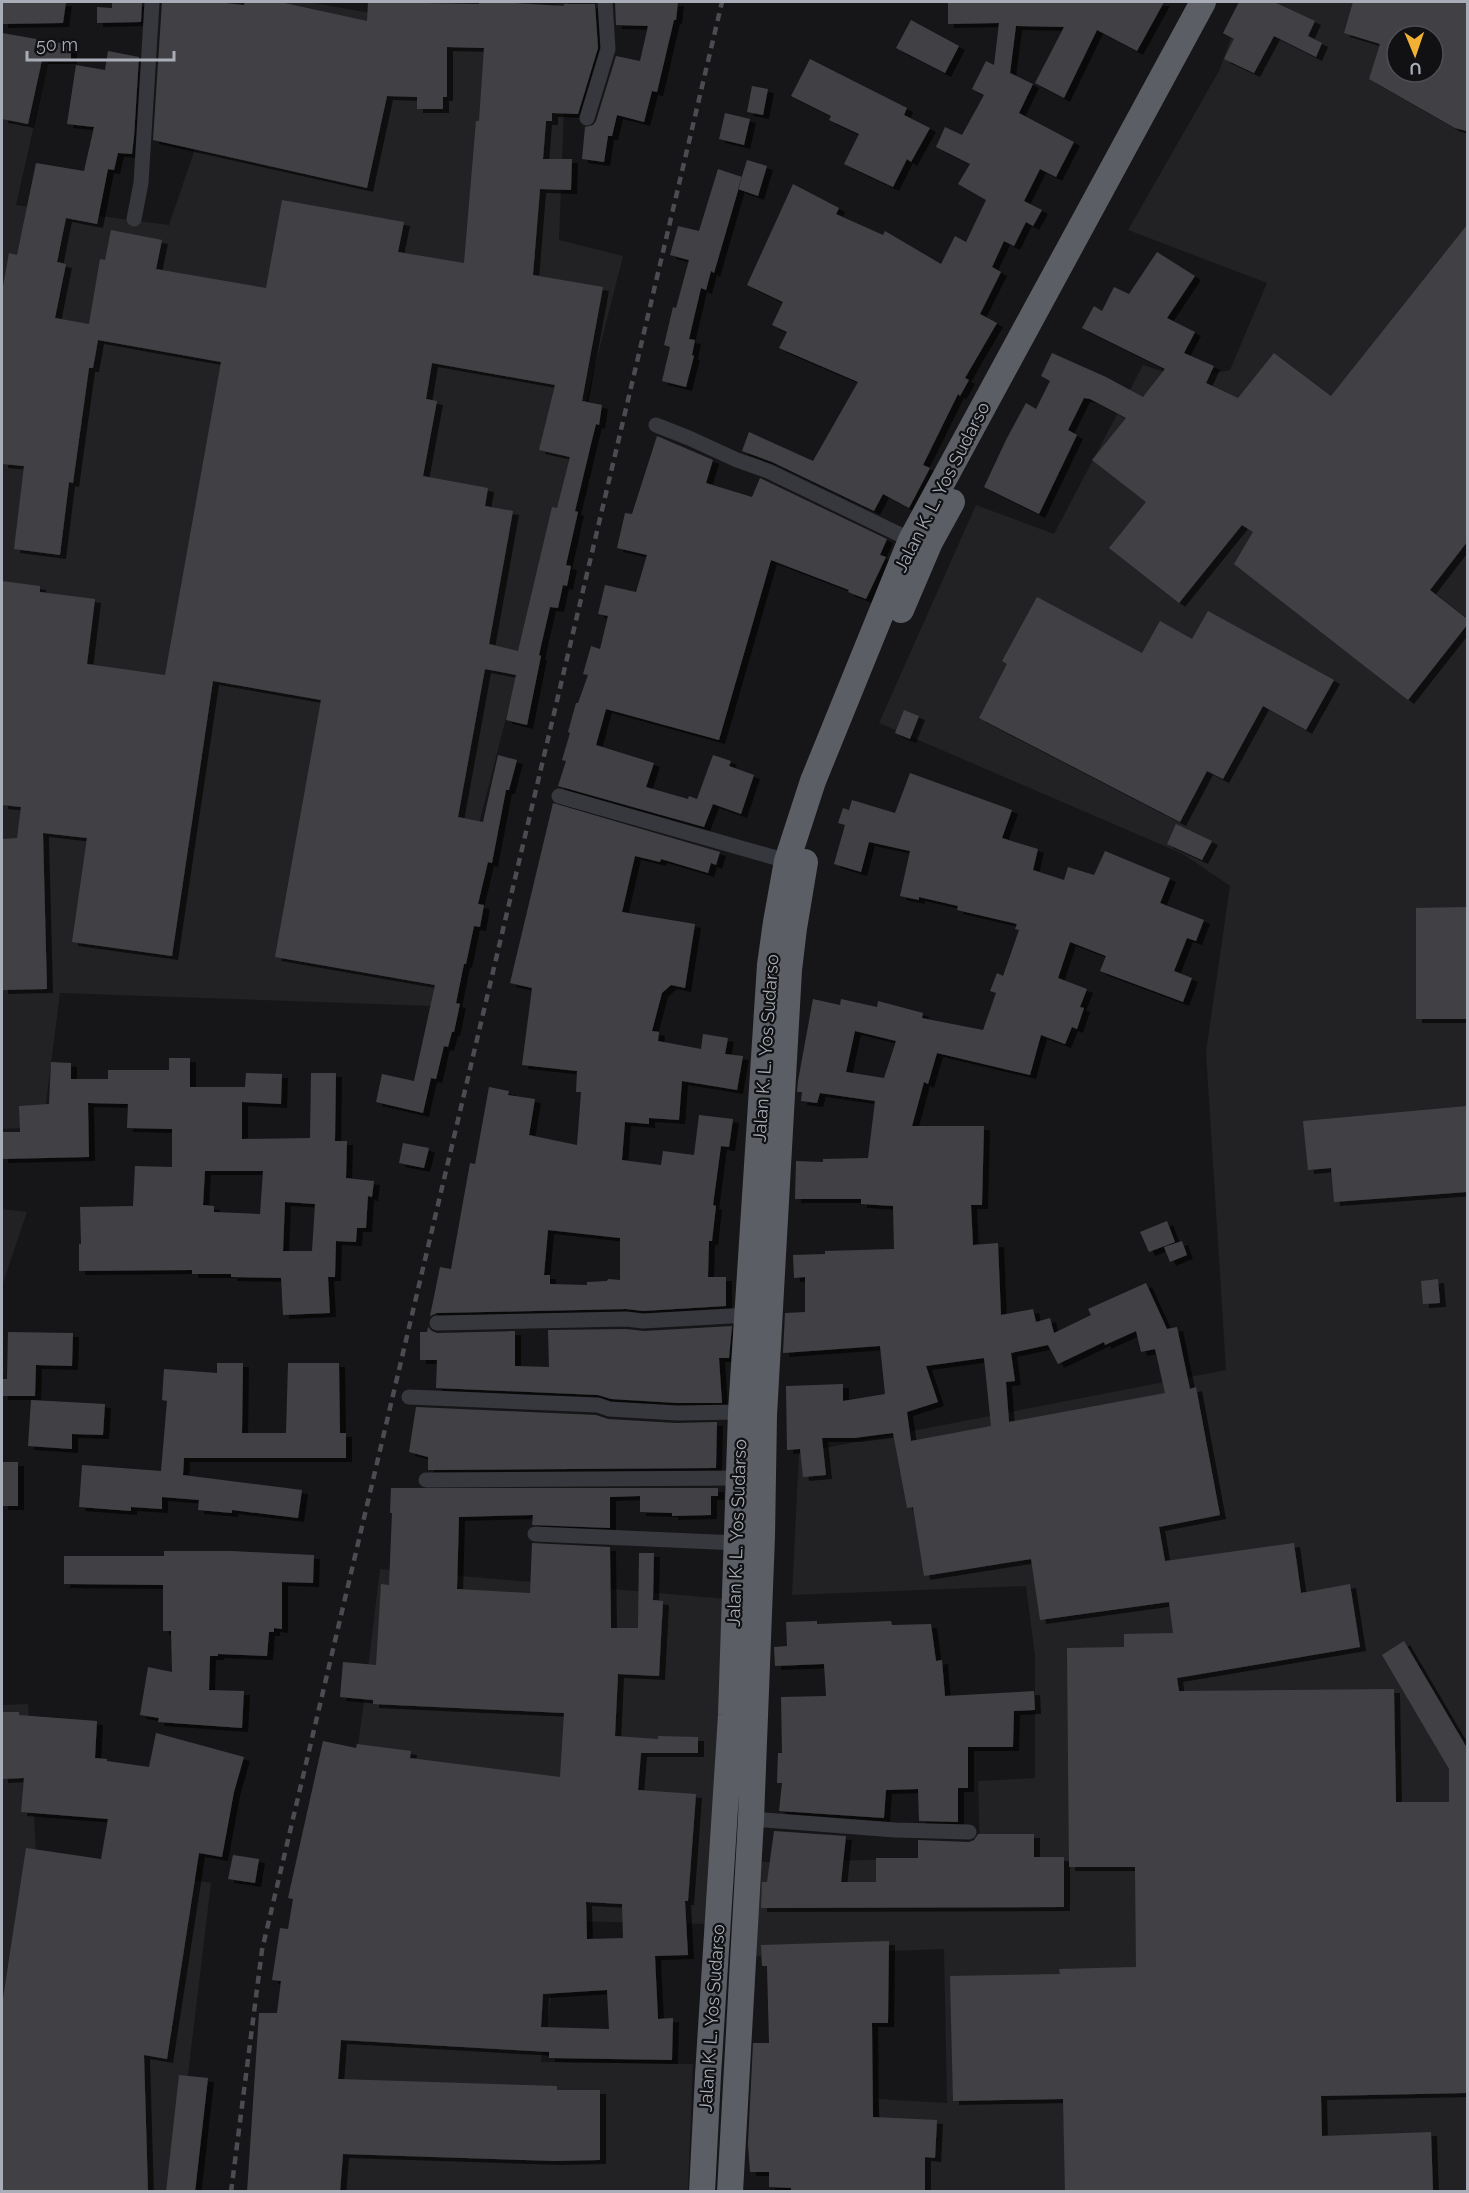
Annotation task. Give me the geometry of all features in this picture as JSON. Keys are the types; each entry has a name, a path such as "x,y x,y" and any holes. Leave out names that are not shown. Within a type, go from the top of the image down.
{"highway":[{"name":"Jalan K. L. Yos Sudarso","path":"702,2192 731,1715 741,1412 747,1315 770,965 788,861 813,781 910,540 1203,2"},
{"name":"Jalan K. L. Yos Sudarso","path":"730,2192 751,1819 762,1536 764,1404 789,970 803,870 827,788 930,542 1219,2"}],"street":[{"path":"134,219 141,183 152,2"},
{"path":"587,118 608,48 605,2"},
{"path":"656,425 768,471 910,540"},
{"path":"559,796 788,861"},
{"path":"437,1323 626,1318 643,1321 747,1315"},
{"path":"409,1397 598,1405 609,1409 677,1413 741,1412"},
{"path":"426,1480 740,1478"},
{"path":"535,1534 738,1543"},
{"path":"751,1819 896,1830 969,1832"}],"shaded area":[{"path":"245,2 308,2 422,22 568,3 559,240 623,256 433,1006 60,993 43,1127 2,1129 2,34 50,54 16,205 169,225"},
{"path":"1244,2 1467,2 1467,2191 887,2191 878,2099 947,2103 944,1949 756,1956 760,1862 980,1858 978,1781 1035,1778 1035,1656 1026,1586 792,1595 799,1453 1226,1370 1206,1052 1230,886 1183,854 879,723 976,505 1054,534 1143,365 1186,379 1230,370 1267,283 1128,230 1219,71"},
{"path":"2,1209 27,1212 2,1286"},
{"path":"380,1569 726,1599 712,1924 562,1921 541,2062 693,2064 688,2191 294,2192 362,1717"},
{"path":"28,1704 36,1854 211,1883 174,2191 2,2191 2,1705"}],"building":[{"path":"2,2 66,2 63,23 2,24"},
{"path":"112,2 142,2 141,22 97,23 97,7 112,8"},
{"path":"162,2 216,2 244,5 245,2 280,2 367,21 368,2 479,4 479,2 496,2 564,6 564,4 595,4 598,48 578,114 552,113 552,121 546,121 543,159 572,159 571,190 540,189 533,275 603,287 582,401 602,405 599,425 596,424 575,511 578,512 566,565 571,566 567,586 563,585 558,608 550,607 527,725 506,720 516,675 485,669 458,817 483,822 498,755 517,760 509,790 506,790 492,863 488,862 478,904 484,905 480,927 474,926 466,964 464,964 456,1003 460,1004 454,1032 452,1032 448,1047 444,1046 436,1079 431,1078 423,1113 376,1102 382,1074 414,1081 435,985 275,957 321,700 213,681 172,956 72,942 87,838 43,833 47,989 2,990 2,839 17,838 21,807 2,805 2,581 40,586 40,592 95,599 87,664 165,675 221,362 98,340 93,368 89,368 73,483 69,482 60,555 14,549 24,466 2,464 2,292 9,253 17,255 36,163 84,171 94,127 67,124 76,65 105,70 108,51 139,57 132,154 118,153 114,170 108,169 97,224 66,218 57,262 66,264 55,318 89,324 100,259 105,260 111,230 162,240 156,269 266,288 282,200 404,222 398,252 464,263 484,48 447,47 447,97 443,97 443,109 417,109 417,97 387,96 367,188 153,140","holes":["432,363 555,385 539,450 570,457 557,508 552,507 518,651 489,644 513,511 485,506 488,488 423,476 437,401 426,399"]},
{"path":"615,2 678,2 676,20 674,20 657,92 652,91 644,122 617,115 612,136 608,136 604,162 582,159 585,127 593,125 596,121 616,56 640,61 648,26 616,25"},
{"path":"948,2 1164,2 1137,51 1097,30 1064,98 1035,83 1064,27 1016,26 1010,73 1033,84 1019,113 1074,142 1056,177 1040,169 1024,201 1042,210 1033,226 1026,222 1014,246 1004,241 992,267 1001,272 980,314 997,323 965,378 969,380 960,396 958,394 923,465 930,468 909,508 883,494 874,511 772,462 742,451 749,432 813,461 858,382 779,348 787,332 772,325 783,302 747,285 793,184 839,208 836,214 883,235 885,231 941,264 955,236 966,242 986,200 958,184 970,164 936,147 945,127 962,135 984,95 972,89 986,61 994,65 999,23 948,24"},
{"path":"1239,2 1274,2 1315,21 1308,36 1322,43 1316,57 1274,36 1254,73 1224,59 1234,39 1223,33"},
{"path":"1353,2 1467,2 1467,131 1455,128 1369,79 1380,44 1344,33"},
{"path":"911,20 959,46 945,73 896,48"},
{"path":"2,33 71,45 71,60 42,60 28,124 2,119"},
{"path":"810,59 907,108 904,115 930,128 911,162 907,159 893,187 844,164 859,134 829,120 831,116 791,96"},
{"path":"752,86 768,89 763,115 747,112"},
{"path":"725,113 750,119 744,145 719,139"},
{"path":"747,160 767,166 758,196 738,189"},
{"path":"718,169 742,177 714,273 711,271 706,290 701,288 689,339 695,340 692,355 694,356 686,387 662,381 670,347 664,345 673,307 676,308 689,260 670,255 678,226 699,231"},
{"path":"1467,225 1467,542 1430,590 1467,619 1467,625 1408,700 1234,564 1253,532 1242,525 1179,603 1109,548 1146,502 1092,460 1126,418 1090,399 1084,398 1068,430 1077,435 1039,514 984,487 1026,403 1036,409 1050,381 1041,376 1052,353 1106,377 1143,397 1165,369 1082,328 1094,306 1102,311 1114,287 1129,294 1157,252 1195,276 1167,318 1195,332 1184,353 1214,366 1206,383 1238,398 1274,353 1331,396"},
{"path":"657,436 713,460 706,483 752,497 760,478 887,539 880,555 886,557 866,599 848,592 849,590 771,560 719,740 606,709 596,745 654,763 646,787 688,799 689,796 697,799 713,755 731,761 729,766 754,775 741,814 713,804 704,827 558,786 566,761 562,760 570,733 568,732 576,703 578,703 588,675 583,674 591,646 600,649 608,616 598,614 605,585 636,592 647,555 617,548 625,513 632,514"},
{"path":"1037,597 1142,653 1160,621 1192,639 1208,611 1334,680 1306,730 1263,706 1223,779 1207,771 1180,822 979,718 1007,664 1002,661"},
{"path":"904,710 919,716 910,739 895,733"},
{"path":"910,773 1012,810 1002,838 1038,849 1033,870 1064,880 1068,867 1094,875 1105,851 1170,878 1160,903 1204,920 1196,941 1187,938 1174,971 1192,978 1183,1002 1100,971 1106,956 1070,942 1058,978 1087,989 1080,1007 1084,1008 1077,1029 1072,1027 1065,1044 1041,1035 1030,1075 937,1053 928,1084 924,1082 912,1126 984,1126 982,1205 971,1205 973,1245 998,1243 1001,1315 1033,1309 1036,1322 1050,1318 1054,1333 1091,1315 1088,1309 1146,1283 1167,1329 1177,1327 1190,1389 1196,1387 1220,1515 1159,1527 1165,1561 1294,1543 1301,1593 1350,1584 1360,1647 1177,1678 1179,1691 1394,1689 1396,1802 1449,1802 1449,1769 1382,1655 1404,1641 1467,1748 1467,2093 1321,2096 1322,2136 1431,2132 1433,2191 1065,2192 1063,2099 953,2101 950,1976 1060,1974 1059,1969 1136,1967 1135,1867 1069,1867 1067,1648 1124,1647 1124,1634 1173,1633 1169,1602 1040,1620 1031,1559 924,1576 913,1507 907,1508 893,1433 854,1438 822,1438 826,1475 803,1477 800,1449 787,1450 786,1386 843,1384 843,1401 885,1394 880,1346 783,1353 785,1313 805,1312 805,1277 794,1278 793,1255 825,1254 825,1251 894,1249 893,1206 861,1204 861,1199 795,1199 796,1161 823,1162 823,1159 868,1158 875,1101 820,1093 817,1103 801,1101 802,1092 797,1092 798,1081 813,999 840,1005 841,999 877,1007 878,1001 923,1013 922,1018 983,1030 996,993 990,991 997,973 1003,976 1019,930 1015,929 1017,924 957,910 958,906 919,897 919,900 900,896 910,851 869,842 861,872 834,864 845,825 838,823 843,808 849,810 852,800 895,813","holes":["855,1031 896,1041 884,1078 846,1072","1136,1331 1141,1352 1155,1349 1165,1393 1009,1422 1006,1382 1015,1381 1011,1353 1048,1345 1058,1364 1104,1342 1105,1345","984,1358 991,1426 911,1441 907,1412 938,1402 926,1366"]},
{"path":"553,803 720,852 716,865 711,863 708,873 661,859 660,862 635,856 622,912 695,924 685,988 671,985 662,993 652,1031 659,1032 658,1041 701,1049 703,1034 728,1038 725,1054 743,1056 737,1090 682,1081 679,1120 649,1118 649,1124 625,1122 622,1160 661,1165 663,1151 694,1155 699,1115 733,1119 729,1147 721,1146 713,1205 716,1206 712,1241 709,1241 708,1277 726,1277 726,1306 643,1311 626,1309 437,1313 430,1316 440,1267 451,1269 470,1163 475,1164 489,1087 509,1091 508,1095 535,1099 529,1135 577,1145 581,1092 576,1092 577,1071 522,1065 532,988 510,983","holes":["548,1230 620,1238 620,1280 587,1282 587,1285 550,1284 550,1275 544,1275"]},
{"path":"1176,824 1212,841 1202,860 1167,844"},
{"path":"1467,907 1467,1019 1416,1019 1416,908"},
{"path":"169,1058 190,1058 190,1087 245,1087 246,1073 282,1074 281,1104 242,1102 242,1139 310,1138 311,1073 336,1073 335,1141 347,1141 346,1178 374,1181 372,1197 368,1196 366,1228 357,1228 356,1242 336,1241 335,1277 328,1277 330,1313 283,1315 281,1278 192,1274 192,1270 79,1271 80,1207 133,1206 135,1166 172,1167 172,1129 127,1128 128,1104 88,1103 89,1157 2,1159 2,1132 20,1132 19,1106 49,1104 51,1062 71,1063 71,1079 108,1079 108,1070 169,1070","holes":["205,1171 263,1171 260,1214 214,1212 214,1206 203,1205","285,1202 315,1204 312,1251 283,1251"]},
{"path":"1467,1106 1467,1192 1334,1202 1331,1168 1308,1170 1303,1121"},
{"path":"403,1143 429,1148 424,1168 399,1163"},
{"path":"1167,1221 1175,1242 1149,1252 1140,1232"},
{"path":"1182,1241 1187,1255 1170,1262 1164,1247"},
{"path":"1438,1279 1440,1303 1423,1304 1421,1281"},
{"path":"732,1326 729,1358 719,1358 722,1403 677,1403 611,1399 598,1395 436,1388 437,1360 420,1360 420,1332 427,1332 428,1327 437,1333 515,1331 515,1366 549,1367 548,1330 626,1329 644,1331"},
{"path":"8,1332 73,1333 72,1366 36,1365 35,1396 2,1396 3,1379 7,1379"},
{"path":"217,1363 243,1363 242,1433 286,1433 288,1363 339,1363 340,1433 346,1433 346,1458 184,1458 183,1475 302,1490 298,1518 232,1510 232,1513 198,1510 199,1500 162,1497 162,1509 131,1507 131,1511 79,1507 82,1465 161,1471 167,1401 162,1400 164,1369 217,1373"},
{"path":"31,1400 105,1404 103,1435 72,1434 72,1449 28,1446"},
{"path":"416,1407 596,1415 608,1419 676,1423 717,1422 716,1468 428,1470 428,1457 409,1452"},
{"path":"2,1462 18,1462 18,1506 2,1506"},
{"path":"391,1488 718,1488 718,1496 711,1496 711,1515 672,1516 672,1513 640,1512 640,1496 610,1497 610,1528 532,1525 533,1515 459,1517 457,1589 530,1593 532,1543 610,1547 611,1628 638,1628 639,1553 654,1553 653,1600 663,1601 659,1676 618,1674 615,1736 658,1739 658,1736 698,1737 698,1753 641,1753 638,1790 696,1794 688,1901 685,1901 688,1955 655,1956 658,2019 673,2018 672,2060 549,2058 549,2052 341,2040 338,2079 557,2086 557,2090 600,2090 600,2160 554,2161 343,2154 340,2192 247,2192 259,2013 277,2013 281,1981 272,1980 280,1928 288,1929 293,1899 288,1898 323,1741 356,1748 357,1744 411,1751 410,1758 560,1777 564,1713 373,1704 373,1700 340,1697 343,1662 376,1665 381,1584 389,1585 392,1513 390,1513","holes":["586,1902 622,1904 623,1938 587,1939","607,1990 609,2029 541,2027 543,1994"]},
{"path":"164,1551 232,1551 314,1555 313,1583 282,1582 282,1629 274,1628 274,1632 269,1632 267,1656 218,1654 218,1656 210,1656 209,1690 244,1691 242,1728 158,1722 159,1718 140,1715 148,1667 172,1672 171,1631 163,1631 163,1585 64,1584 64,1556 164,1556"},
{"path":"817,1621 817,1624 891,1621 892,1625 931,1624 936,1661 942,1660 945,1696 1034,1691 1035,1710 1014,1711 1013,1747 968,1747 968,1788 958,1788 958,1822 919,1821 918,1789 886,1790 884,1818 779,1811 782,1783 777,1783 778,1753 782,1753 781,1697 826,1696 824,1664 775,1666 774,1647 787,1646 786,1622"},
{"path":"2,1712 97,1721 95,1758 107,1759 107,1761 149,1767 156,1733 244,1757 234,1792 222,1857 199,1853 167,2059 144,2055 148,2192 2,2192 2,2005 26,1848 101,1859 108,1819 21,1812 24,1778 2,1779"},
{"path":"774,1831 846,1836 841,1882 876,1882 876,1858 918,1858 918,1840 969,1842 974,1840 978,1834 1034,1834 1034,1857 1064,1857 1064,1907 761,1908 762,1882 767,1882"},
{"path":"233,1855 259,1859 255,1883 228,1879"},
{"path":"889,1941 888,2023 872,2023 873,2117 937,2120 935,2158 925,2157 925,2192 791,2192 791,2188 769,2187 769,2172 750,2172 748,2144 753,2043 769,2043 767,1966 762,1966 761,1945"},
{"path":"179,2075 208,2078 195,2192 166,2192"}],"railway":[{"path":"231,2192 262,1950 722,2"}]}
